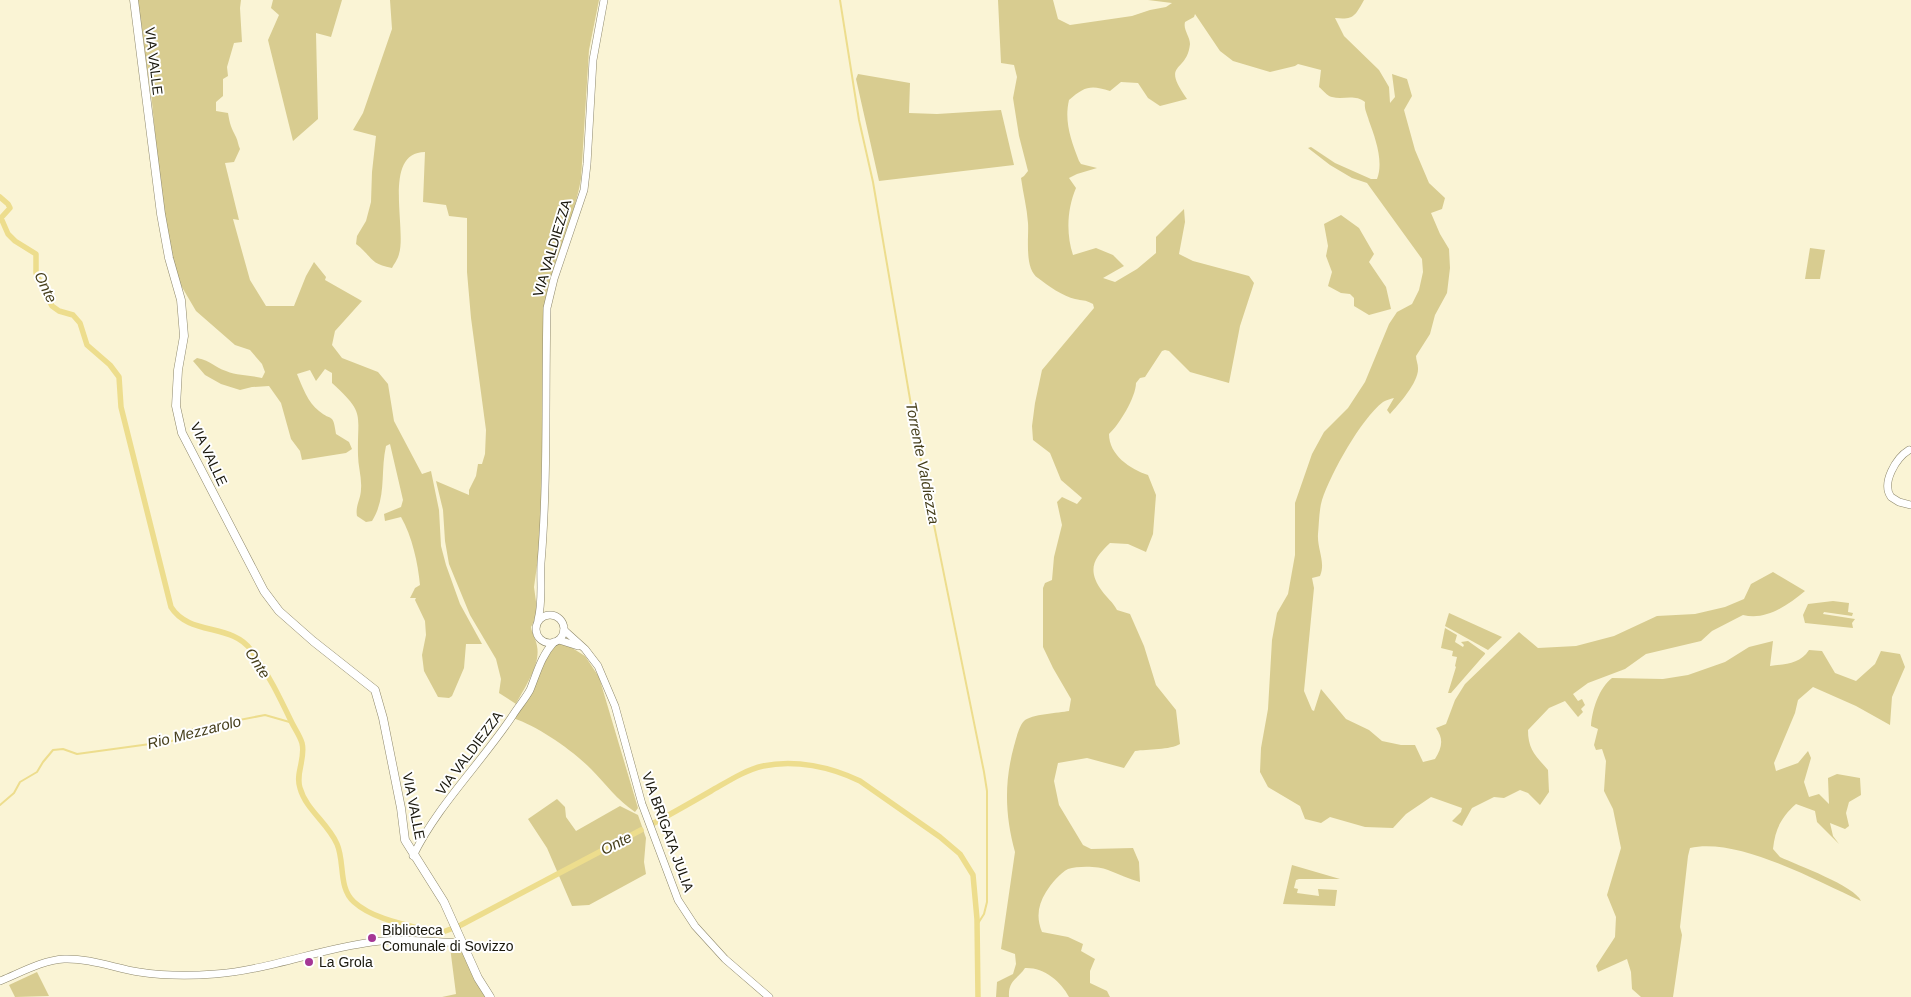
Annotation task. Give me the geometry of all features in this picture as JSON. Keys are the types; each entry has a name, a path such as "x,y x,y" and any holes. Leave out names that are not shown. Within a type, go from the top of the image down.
{"main road":[{"name":"VIA VALLE","path":"134,0 161,214 169,258 181,300 184,336 178,370 176,406 182,433 264,591 279,611 319,646 375,690 383,718 401,808 405,840 413,856 436,888 460,934 478,978 490,997"}],"street":[{"name":"VIA VALDIEZZA","path":"538,620 541,609 547,308 554,280 584,190 593,60 604,0"},
{"path":"1910,448 1905,452 1889,476 1887,488 1889,495 1899,502 1911,505"},
{"path":"541,596 554,615 561,621 564,630 556,641"},
{"path":"554,615 548,615 538,620 536,631 538,637 542,641 556,641 585,649"},
{"name":"VIA BRIGATA JULIA","path":"564,630 585,649 598,666 614,706 642,804 678,900 695,926 725,959 769,997"},
{"name":"VIA VALDIEZZA","path":"538,637 541,647 541,662"},
{"name":"VIA VALDIEZZA","path":"413,856 424,833 510,720 529,691 548,648 556,641"},
{"path":"0,981 49,961 65,959 172,976 218,974 267,966 373,942 463,942"}],"shaded area":[{"path":"137,0 241,0 242,42 234,43 227,67 228,76 223,79 223,96 216,102 216,111 228,113 240,149 234,162 225,163 239,220 233,219 250,280 266,306 294,306 314,262 326,277 325,280 362,301 335,331 332,345 342,358 378,372 388,384 394,421 422,474 431,471 439,510 441,546 446,565 460,604 482,644 466,644 464,668 452,696 449,698 438,697 424,671 422,655 426,635 425,621 415,600 416,598 410,598 415,588 420,585 411,541 401,517 385,521 384,514 401,507 403,500 390,444 386,446 384,456 380,503 372,521 366,522 357,516 361,485 358,459 357,415 350,401 332,383 332,373 325,369 316,381 310,370 297,374 312,404 333,420 336,434 349,442 352,449 346,453 302,460 300,451 291,439 281,403 269,386 240,390 221,384 205,375 193,361 197,358 202,359 230,373 240,375 262,378 265,372 262,364 250,350 235,345 196,311 179,282 168,240 160,185 152,102"},
{"path":"273,0 342,0 331,37 316,33 318,119 293,141 268,40 279,15 271,8"},
{"path":"390,0 599,0 589,50 581,179 544,309 541,518 534,587 537,609 536,617 531,627 538,653 531,676 516,704 499,693 501,679 496,659 470,615 449,564 445,541 443,510 436,481 469,495 478,464 482,464 485,454 486,430 471,318 467,272 467,218 449,216 446,205 423,202 425,152 412,155 404,164 400,178 401,242 398,256 392,268 375,262 356,244 357,236 366,221 371,202 376,136 353,130 363,113 392,29"},
{"path":"998,0 1053,0 1058,19 1070,25 1132,16 1166,7 1172,3 1148,0 1364,0 1353,16 1335,18 1344,36 1379,70 1389,87 1390,103 1395,97 1392,74 1407,79 1412,96 1404,110 1415,150 1429,183 1445,198 1442,209 1431,213 1449,249 1450,268 1447,293 1435,315 1430,334 1416,356 1417,374 1412,386 1390,414 1387,410 1394,398 1383,402 1365,421 1339,462 1322,500 1318,534 1322,571 1320,576 1312,578 1314,588 1304,691 1312,710 1314,711 1321,689 1346,719 1369,730 1382,741 1401,745 1415,745 1423,762 1435,759 1441,747 1439,732 1436,728 1446,724 1455,700 1465,684 1519,632 1538,648 1576,646 1614,636 1657,616 1695,614 1725,607 1744,599 1751,584 1773,572 1805,591 1791,602 1768,614 1760,616 1743,615 1712,631 1701,641 1646,654 1625,669 1588,683 1573,694 1578,701 1582,699 1585,705 1581,709 1583,712 1578,717 1565,701 1549,708 1528,730 1531,748 1548,770 1549,792 1540,805 1528,793 1520,790 1504,798 1494,797 1472,808 1462,826 1452,821 1461,812 1462,808 1431,797 1406,814 1393,828 1365,827 1330,817 1321,823 1305,819 1300,806 1268,787 1260,772 1261,748 1268,709 1272,640 1277,613 1288,594 1295,555 1295,503 1312,454 1324,432 1348,408 1365,382 1389,324 1397,312 1412,304 1419,290 1423,272 1422,259 1367,183 1352,178 1330,165 1308,148 1311,147 1335,163 1371,179 1377,179 1380,165 1379,157 1365,109 1365,102 1357,98 1336,98 1328,95 1319,87 1321,70 1298,64 1270,72 1233,61 1220,51 1195,14 1194,17 1185,22 1190,44 1188,53 1175,73 1179,87 1187,99 1160,106 1148,98 1138,83 1121,82 1110,91 1088,88 1079,92 1069,100 1067,116 1073,146 1079,161 1081,164 1097,168 1069,178 1076,188 1068,222 1069,239 1073,255 1096,248 1113,255 1124,266 1103,278 1115,282 1137,269 1156,253 1156,237 1184,209 1185,222 1179,254 1193,261 1249,276 1254,283 1240,326 1229,383 1190,372 1169,351 1162,351 1145,377 1140,378 1136,383 1133,396 1126,410 1109,434 1110,442 1117,455 1134,469 1148,475 1156,495 1153,534 1146,552 1128,544 1110,543 1099,554 1093,571 1097,584 1117,610 1130,614 1144,646 1156,685 1176,710 1180,744 1165,748 1135,751 1124,768 1087,758 1058,763 1054,781 1059,805 1083,845 1091,849 1133,848 1139,862 1140,882 1099,868 1082,867 1068,869 1056,879 1046,892 1041,902 1039,916 1042,932 1068,937 1083,944 1081,951 1095,959 1090,971 1090,983 1107,991 1110,997 1069,997 1066,991 1051,976 1032,968 1025,968 1010,987 1009,997 996,997 997,982 1013,974 1016,964 1015,954 1001,949 1015,852 1009,825 1007,799 1007,786 1014,746 1019,729 1024,721 1039,715 1069,711 1071,699 1043,647 1043,588 1045,583 1052,580 1054,557 1062,525 1057,502 1062,497 1077,504 1082,498 1061,480 1050,453 1033,440 1032,426 1035,403 1042,370 1094,308 1090,302 1071,298 1056,290 1038,278 1031,268 1028,253 1027,217 1021,178 1028,171 1019,136 1013,98 1017,77 1014,65 1001,63"},
{"path":"858,74 910,83 909,113 937,114 1001,110 1014,165 879,181 856,79"},
{"path":"1341,215 1359,228 1374,254 1369,262 1386,287 1391,309 1369,315 1354,306 1354,298 1350,294 1341,293 1328,286 1332,272 1326,256 1328,246 1324,224"},
{"path":"1810,248 1825,250 1820,279 1805,279"},
{"path":"1833,601 1849,603 1848,612 1853,613 1852,616 1824,612 1823,614 1855,619 1852,623 1853,628 1805,623 1803,615 1808,604"},
{"path":"1449,613 1502,637 1488,650 1445,626"},
{"path":"1445,628 1457,635 1455,642 1463,647 1464,645 1461,642 1468,641 1485,653 1451,693 1448,693 1457,657 1452,656 1453,651 1441,648"},
{"path":"1773,641 1770,666 1797,661 1809,650 1822,651 1835,673 1856,681 1875,664 1881,651 1900,654 1905,667 1892,697 1890,725 1856,706 1813,687 1798,700 1795,713 1774,763 1776,771 1798,763 1808,751 1811,758 1804,782 1809,797 1819,794 1829,804 1828,778 1837,774 1860,778 1861,795 1849,802 1846,813 1849,826 1845,829 1830,823 1833,836 1839,844 1817,822 1815,811 1796,804 1786,814 1780,824 1775,836 1773,849 1780,857 1825,876 1848,889 1861,901 1777,863 1754,855 1709,846 1690,848 1680,927 1682,935 1673,997 1641,997 1632,989 1631,972 1627,959 1598,972 1596,966 1615,937 1616,917 1607,895 1621,848 1613,809 1604,791 1606,761 1602,749 1596,750 1594,745 1598,729 1591,726 1597,700 1603,687 1612,678 1663,679 1688,675 1725,662 1749,647"},
{"path":"555,645 569,646 585,656 599,677 638,808 635,812 617,797 574,754 544,733 513,718 545,654"},
{"path":"557,799 565,807 566,817 576,831 620,806 638,815 646,838 644,862 646,874 589,905 572,906 547,848 528,819"},
{"path":"1292,865 1340,879 1299,879 1296,880 1294,888 1298,889 1297,893 1319,896 1318,889 1337,890 1335,906 1283,904"},
{"path":"460,945 487,997 442,997 456,994 450,947"},
{"path":"37,972 49,996 15,997 9,985"}],"waterway":[{"name":"Torrente Valdiezza","path":"840,0 859,120 873,182 918,446 987,791 987,902 984,914 977,925"},
{"name":"Onte","path":"0,197 10,208 1,218 8,234 15,241 36,254 36,273 52,306 59,311 73,315 80,323 87,345 110,365 119,377 121,407 171,607 188,622 222,632 243,642 263,668 301,740 303,755 299,777 300,788 307,803 328,829 337,844 346,890 354,902 381,918 434,932 443,932 461,925 641,830"},
{"name":"Rio Mezzarolo","path":"0,805 14,793 20,782 37,772 53,750 63,749 77,754 172,741 193,729 265,715 293,723"},
{"name":"Onte","path":"654,823 736,777 763,766 788,763 813,766 825,768 860,781 940,837 960,854 973,875 977,919 978,997"}],"place":[{"name":"Biblioteca Comunale di Sovizzo","path":"372,938"},
{"name":"La Grola","path":"309,962"}]}
